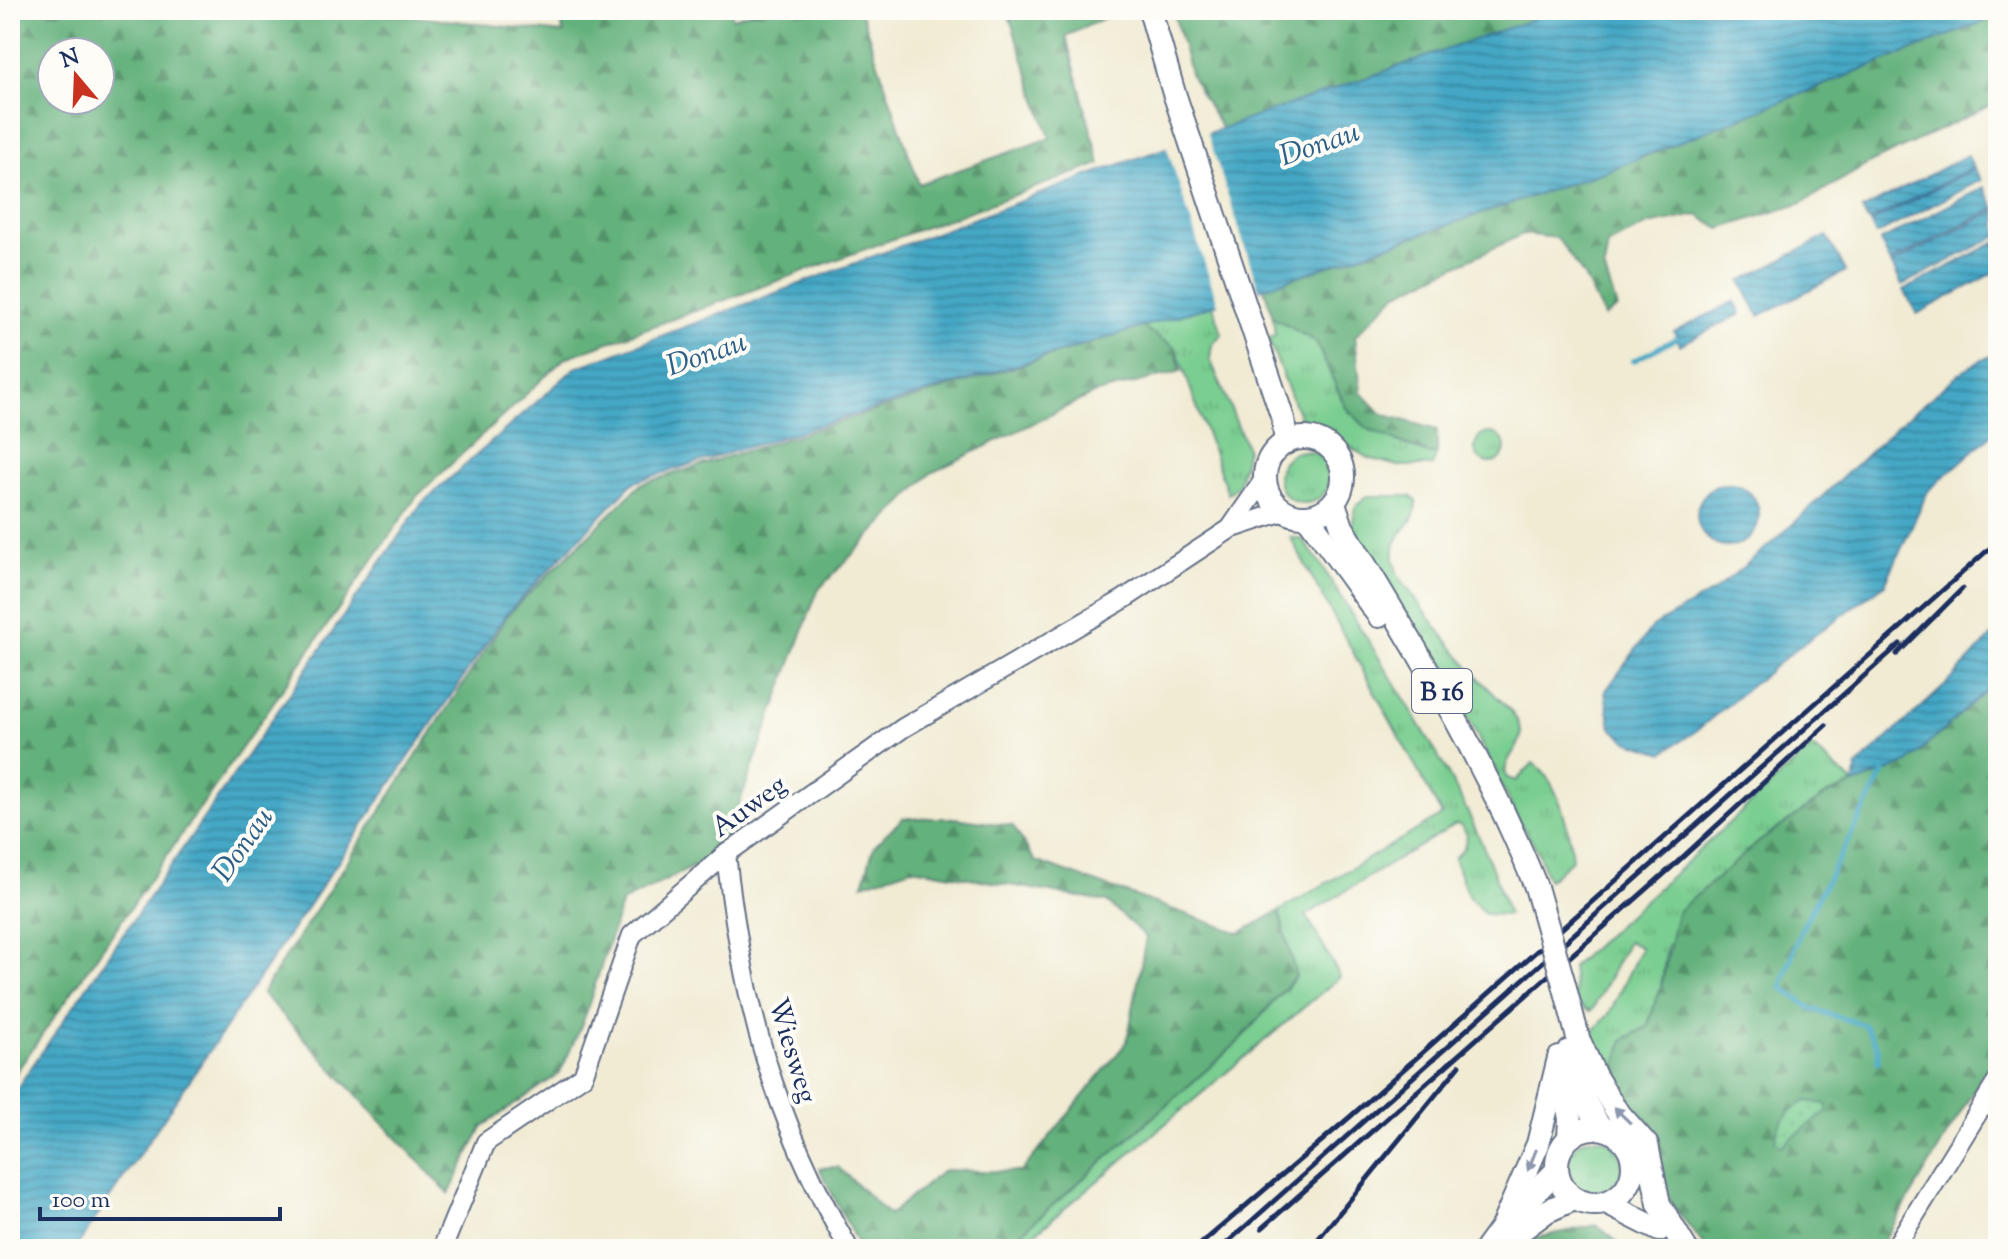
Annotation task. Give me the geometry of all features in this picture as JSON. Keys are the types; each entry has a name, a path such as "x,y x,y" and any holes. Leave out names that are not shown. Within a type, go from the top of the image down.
{"main road":[{"path":"1150,10 1173,90 1283,419 1286,443"},
{"path":"1306,438 1333,451 1343,469 1343,481 1334,503 1307,516 1284,511 1274,502 1265,478 1271,457 1286,443 1306,438"},
{"name":"B 16","path":"1334,503 1342,527 1454,710 1501,801 1559,988 1567,1044 1569,1137 1562,1146 1557,1170"},
{"path":"1307,516 1379,616"},
{"name":"B 16","path":"1358,554 1379,616 1478,783 1530,891"},
{"path":"1502,1227 1538,1144 1567,1044"},
{"name":"B 16","path":"1567,1044 1585,1101 1600,1128 1621,1139 1630,1150 1631,1179 1659,1230 1678,1249"},
{"name":"B 16","path":"1567,1044 1647,1145 1659,1204 1686,1249"},
{"path":"1569,1137 1600,1128"},
{"path":"1486,1249 1502,1227 1557,1170 1566,1191 1574,1199 1547,1211 1496,1249"},
{"path":"1606,1203 1626,1190 1631,1179"},
{"name":"B 16","path":"1574,1199 1589,1204 1606,1203 1659,1230"}],"street":[{"name":"Auweg","path":"1230,529 1265,478"},
{"name":"Auweg","path":"442,1249 486,1142 583,1076 632,935 726,854 903,728 1124,599 1230,529 1284,511"},
{"name":"Wiesweg","path":"726,854 740,959 765,1068 816,1193 849,1249"},
{"path":"1894,1249 1998,1080"}],"green space":[{"path":"10,10 353,10 563,33 560,10 730,10 733,18 757,10 860,10 919,184 1050,138 1007,10 1114,10 1115,13 1066,36 1100,164 565,358 417,496 10,1081"},
{"path":"1173,10 1559,10 1223,131 1191,76"},
{"path":"1998,16 1998,102 1872,162 1802,203 1720,229 1697,215 1648,225 1608,244 1604,268 1617,308 1604,317 1584,276 1557,238 1523,234 1396,294 1355,336 1361,392 1382,414 1437,430 1437,453 1428,454 1368,429 1346,408 1316,342 1273,317 1264,288 1606,171"},
{"path":"1213,305 1222,334 1212,344 1210,359 1247,448 1239,484 1228,494 1176,348 1142,327"},
{"path":"1273,317 1316,342 1346,408 1368,429 1428,454 1437,453 1432,466 1398,466 1368,458 1299,416 1268,338 1275,335"},
{"path":"1142,327 1176,348 1181,371 1093,394 931,473 818,590 721,853 622,902 584,1019 560,1073 482,1127 449,1194 262,993 510,612 641,484"},
{"path":"1490,433 1500,438 1505,448 1500,458 1490,463 1480,458 1475,448 1480,438"},
{"path":"1304,451 1322,459 1330,477 1322,495 1304,503 1286,495 1278,477 1286,459"},
{"path":"1368,496 1410,496 1416,501 1412,519 1394,548 1398,575 1457,653 1518,721 1521,737 1507,764 1506,777 1516,781 1533,763 1550,781 1566,821 1572,860 1548,880 1537,849 1519,822 1472,725 1352,531 1355,507"},
{"path":"1290,537 1302,539 1320,563 1425,733 1472,822 1508,915 1485,914 1468,896 1454,858 1464,848 1467,835 1462,826 1456,824 1306,915 1340,977 1020,1246 1020,1234 1237,1043 1296,977 1279,911 1442,815"},
{"path":"1998,679 1998,1050 1879,1249 1707,1249 1671,1203 1663,1184 1660,1150 1654,1132 1611,1084 1623,1040 1647,1027 1661,987 1677,912 1760,841 1826,795 1908,763"},
{"path":"1812,747 1854,784 1826,795 1667,946 1661,987 1647,1028 1623,1040 1611,1084 1590,1044 1593,1032 1609,1014 1641,948 1628,941 1593,1009 1589,1011 1576,1004 1572,967"},
{"path":"903,818 954,818 1013,826 1035,861 1240,933 1279,911 1296,976 1237,1043 1020,1234 1020,1246 1016,1249 860,1249 819,1168 838,1167 889,1215 944,1170 1021,1172 1127,1042 1146,937 1107,902 912,868 863,884 874,846"},
{"path":"1806,1101 1826,1104 1828,1111 1781,1146 1775,1142 1781,1122"},
{"path":"1595,1138 1614,1146 1622,1165 1614,1184 1595,1192 1576,1184 1568,1165 1576,1146"},
{"path":"1596,1225 1627,1249 1529,1249 1536,1238"}],"water":[{"name":"Donau","path":"1559,10 1998,10 1998,16 1606,171 1213,305 634,482 507,613 75,1249 10,1249 10,1098 421,504 575,368 1109,168"},
{"path":"1967,155 1973,167 1868,222 1862,210"},
{"path":"1974,168 1981,180 1876,235 1870,223"},
{"path":"1984,187 1995,208 1890,262 1880,241"},
{"path":"1996,210 1998,236 1902,285 1891,264"},
{"path":"1827,236 1846,271 1759,316 1741,281"},
{"path":"1998,241 1998,271 1917,314 1904,290"},
{"path":"1735,301 1741,314 1680,345 1674,332"},
{"path":"1998,352 1998,429 1928,491 1885,584 1796,649 1696,731 1663,753 1629,742 1611,728 1605,692 1652,627 1714,591 1779,537 1897,426 1965,369"},
{"path":"1722,484 1734,484 1754,497 1759,515 1754,533 1746,541 1734,546 1722,546 1702,533 1697,521 1697,509 1710,489"},
{"path":"1998,629 1998,679 1908,763 1854,784 1857,766 1950,681"}],"pier":[{"path":"1207,132 1260,293 1219,307 1166,145"}],"waterway":[{"path":"1633,361 1677,338"},
{"path":"1878,1062 1878,1048 1864,1025 1812,1009 1781,987 1801,930 1884,772"}],"railway":[{"path":"1195,1249 1351,1116 1998,541"},
{"path":"1897,654 1962,589"},
{"path":"1220,1249 1900,644"},
{"path":"1262,1228 1673,866 1826,725"},
{"path":"1310,1249 1460,1065"}]}
